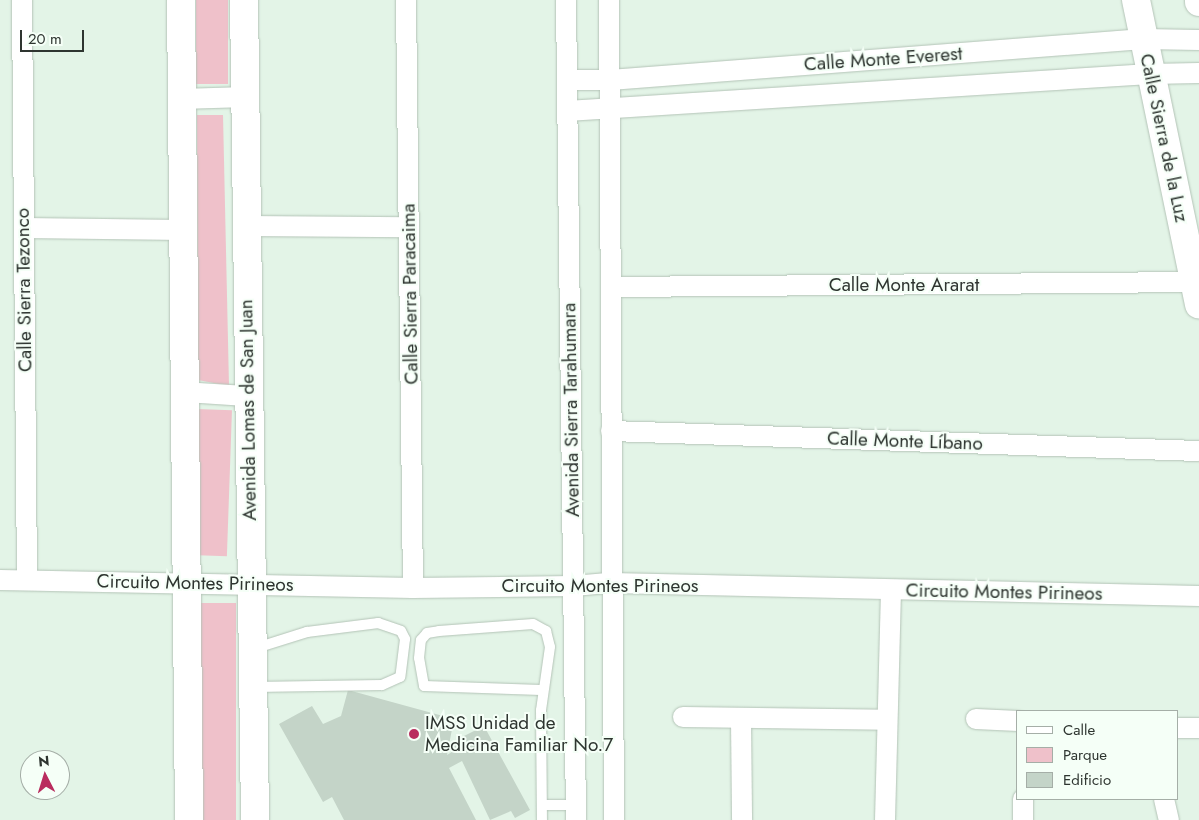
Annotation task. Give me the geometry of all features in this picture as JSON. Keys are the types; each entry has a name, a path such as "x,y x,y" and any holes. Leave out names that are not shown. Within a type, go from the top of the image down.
{"street":[{"name":"Calle Sierra Tezonco","path":"22,0 27,580"},
{"path":"181,0 190,820"},
{"name":"Avenida Lomas de San Juan","path":"244,0 250,583 254,687 255,820"},
{"name":"Calle Sierra Paracaima","path":"406,0 413,588"},
{"name":"Avenida Sierra Tarahumara","path":"566,0 576,812"},
{"name":"Avenida Sierra Tarahumara","path":"610,0 613,287 610,583 614,820"},
{"name":"Calle Sierra de la Luz","path":"1136,0 1153,39 1156,73 1197,294"},
{"name":"Calle Monte Everest","path":"567,80 610,80 1153,39 1196,40"},
{"path":"893,58 896,91"},
{"name":"Calle Monte Everest","path":"567,111 611,110 1156,73 1199,73"},
{"path":"182,99 245,98"},
{"path":"246,226 409,226"},
{"path":"24,228 183,230"},
{"name":"Calle Monte Ararat","path":"613,287 1197,294"},
{"path":"184,392 248,396"},
{"name":"Calle Monte Líbano","path":"611,431 1199,451"},
{"name":"Circuito Montes Pirineos","path":"0,580 188,581 413,588 574,586 610,583 1199,596"},
{"path":"885,820 886,720 891,590"},
{"path":"682,717 886,720"},
{"path":"741,719 742,820"},
{"path":"976,719 1016,721"},
{"path":"1179,728 1199,728"},
{"path":"1023,800 1023,820"},
{"path":"1164,800 1169,820"}],"lane":[{"path":"252,649 307,632 378,623 401,631 405,639 400,677 382,685 254,687"},
{"path":"542,690 424,686 419,658 421,640 427,633 439,631 533,624 546,631 550,640 542,690 542,820"},
{"path":"542,805 576,812"}],"green space":[{"path":"196,0 228,0 228,84 196,84"},
{"path":"197,115 223,115 229,386 198,380"},
{"path":"196,409 232,410 227,556 191,555"},
{"path":"201,603 236,603 236,820 201,820"}],"building":[{"path":"348,690 454,719 447,755 455,750 452,742 484,726 530,810 515,818 511,811 490,820 462,761 449,768 476,820 344,820 332,797 323,802 279,724 312,706 323,724 341,716"}],"place":[{"name":"IMSS Unidad de Medicina Familiar No.7","path":"414,734"}]}
